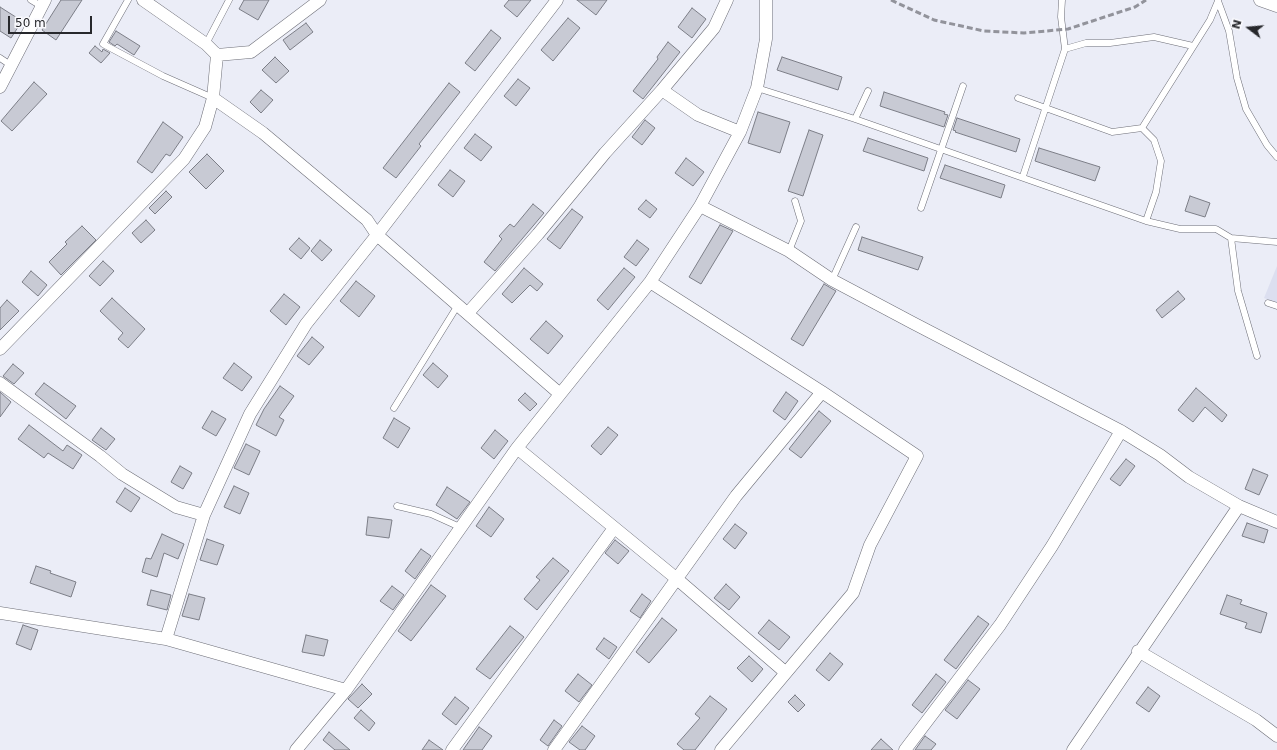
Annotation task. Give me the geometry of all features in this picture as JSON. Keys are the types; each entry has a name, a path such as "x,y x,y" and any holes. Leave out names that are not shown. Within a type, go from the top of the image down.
{"street":[{"path":"143,0 206,44 217,55"},
{"path":"217,55 251,52 320,0"},
{"path":"166,639 204,515 254,407 306,324 377,235 557,0"},
{"path":"468,313 538,234 605,153 662,90 714,28 727,0"},
{"path":"296,750 346,690 518,448 650,282 700,206 740,132 757,88 766,39 766,0"},
{"path":"1260,0 1277,6"},
{"path":"0,87 12,66 39,2"},
{"path":"0,349 184,159 205,127 213,98 217,55"},
{"path":"662,90 698,115 740,132"},
{"path":"213,98 263,133 367,220 377,235 560,394"},
{"path":"700,206 789,251 832,280 1121,431 1160,455 1189,477 1239,506 1277,522"},
{"path":"650,282 822,392 917,456 870,545 852,593 721,750"},
{"path":"0,384 100,456 122,474 176,507 204,515"},
{"path":"554,750 736,496 822,392"},
{"path":"905,750 1000,625 1052,546 1121,431"},
{"path":"518,448 677,578 785,672"},
{"path":"1073,750 1138,651 1239,506"},
{"path":"452,750 614,528"},
{"path":"0,613 166,639 346,690"},
{"path":"1138,651 1256,720 1277,736"}],"lane":[{"path":"128,0 103,44 163,76 213,98"},
{"path":"206,44 229,0"},
{"path":"1023,176 1065,49 1061,17 1062,0"},
{"path":"1142,128 1210,20 1218,1"},
{"path":"1218,1 1229,31 1237,78 1246,109 1267,145 1277,157"},
{"path":"1065,49 1086,43 1110,43 1154,37 1193,46"},
{"path":"0,58 12,66"},
{"path":"921,208 963,86"},
{"path":"757,88 855,119 1023,176 1146,221 1180,229 1216,229 1231,238 1277,242"},
{"path":"855,119 868,91"},
{"path":"1018,98 1112,132 1142,128"},
{"path":"1142,128 1154,140 1161,161 1156,192 1146,221"},
{"path":"789,251 801,221 795,200"},
{"path":"832,280 856,227"},
{"path":"1231,238 1238,291 1258,356"},
{"path":"1268,303 1277,306"},
{"path":"394,408 458,304"},
{"path":"397,506 431,514 462,528"}],"shaded area":[{"path":"1277,266 1277,303 1264,298"}],"building":[{"path":"61,0 82,0 56,40 42,30"},
{"path":"244,0 269,0 258,20 239,9"},
{"path":"509,0 531,0 517,17 504,6"},
{"path":"577,0 607,0 596,15"},
{"path":"0,7 22,21 11,38 0,31"},
{"path":"692,8 706,19 692,38 678,27"},
{"path":"568,18 580,28 553,61 541,50"},
{"path":"306,23 313,32 290,50 283,40"},
{"path":"491,30 501,38 475,71 465,63"},
{"path":"116,31 140,46 134,55 117,44 115,46 109,42"},
{"path":"668,42 680,52 643,99 633,91 658,59 657,57"},
{"path":"95,46 102,52 103,49 110,53 101,63 89,53"},
{"path":"275,57 289,71 276,83 262,70"},
{"path":"782,57 842,77 838,90 777,70"},
{"path":"518,79 530,88 516,106 504,96"},
{"path":"34,82 47,94 12,131 1,121"},
{"path":"449,83 460,92 419,144 421,146 396,178 383,168"},
{"path":"261,90 273,100 261,113 250,102"},
{"path":"884,92 945,112 944,114 948,115 944,127 880,106"},
{"path":"758,112 790,122 780,153 748,143"},
{"path":"957,118 1020,139 1016,152 955,132 956,131 953,130"},
{"path":"645,120 655,128 642,145 632,137"},
{"path":"163,122 183,137 170,156 166,154 152,173 137,162"},
{"path":"809,130 823,135 803,196 788,191"},
{"path":"475,134 492,147 481,161 464,148"},
{"path":"868,138 928,158 924,171 863,151"},
{"path":"1039,148 1100,167 1095,181 1035,161"},
{"path":"207,154 224,171 206,189 189,172"},
{"path":"686,158 704,172 693,186 675,173"},
{"path":"945,165 1005,185 1001,198 940,178"},
{"path":"450,170 465,181 453,197 438,185"},
{"path":"166,191 172,197 155,214 149,208"},
{"path":"1190,196 1210,203 1205,217 1185,211"},
{"path":"646,200 657,209 650,218 638,209"},
{"path":"533,204 544,213 495,271 484,262 502,239 499,236 510,224 514,227"},
{"path":"572,209 583,217 560,249 547,239"},
{"path":"146,220 155,230 141,243 132,233"},
{"path":"720,225 733,231 701,284 689,277"},
{"path":"82,226 96,240 61,275 49,262 67,244 65,242"},
{"path":"862,237 923,257 918,270 858,250"},
{"path":"299,238 310,248 301,259 289,249"},
{"path":"320,240 332,250 322,261 311,251"},
{"path":"637,240 649,249 636,266 624,257"},
{"path":"103,261 114,271 100,286 89,276"},
{"path":"524,268 543,284 537,291 530,285 512,303 502,294"},
{"path":"624,268 635,277 608,310 597,300"},
{"path":"31,271 47,285 38,296 22,282"},
{"path":"356,281 375,296 359,317 340,301"},
{"path":"824,284 836,291 803,346 791,339"},
{"path":"1178,291 1185,299 1162,318 1156,310"},
{"path":"284,294 300,307 286,325 270,311"},
{"path":"112,298 145,329 128,348 118,339 123,333 100,311"},
{"path":"7,300 19,311 0,330 0,308"},
{"path":"546,321 563,336 548,354 530,339"},
{"path":"312,337 324,347 309,365 297,356"},
{"path":"234,363 252,377 242,391 223,378"},
{"path":"433,363 448,376 438,388 423,375"},
{"path":"13,364 24,373 14,384 3,376"},
{"path":"44,383 76,406 66,419 35,394"},
{"path":"280,386 294,396 279,417 284,420 276,436 256,425 264,409"},
{"path":"1196,388 1227,415 1222,422 1205,407 1193,422 1178,410"},
{"path":"0,392 11,402 0,417"},
{"path":"786,392 798,401 785,420 773,411"},
{"path":"525,393 537,404 530,411 518,400"},
{"path":"212,411 226,419 216,436 202,428"},
{"path":"819,411 831,421 801,458 789,449"},
{"path":"394,418 410,428 398,448 383,438"},
{"path":"29,425 63,451 67,445 82,455 73,469 48,453 44,458 18,439"},
{"path":"608,427 618,435 601,455 591,446"},
{"path":"101,428 115,439 106,450 92,440"},
{"path":"495,430 508,441 494,459 481,448"},
{"path":"246,444 260,451 249,475 234,468"},
{"path":"1126,459 1135,466 1120,486 1110,479"},
{"path":"180,466 192,473 183,489 171,482"},
{"path":"1253,469 1268,475 1259,495 1245,489"},
{"path":"234,486 249,493 240,514 224,507"},
{"path":"447,487 470,502 457,519 436,505"},
{"path":"125,488 140,498 131,512 116,502"},
{"path":"489,507 504,519 491,537 476,526"},
{"path":"368,517 392,520 389,538 366,535"},
{"path":"1247,523 1268,530 1264,543 1242,536"},
{"path":"735,524 747,533 735,549 723,539"},
{"path":"162,534 184,544 178,559 164,553 157,577 142,572 146,558 151,559"},
{"path":"207,539 224,545 217,565 200,560"},
{"path":"615,540 629,551 618,564 605,553"},
{"path":"421,549 431,556 415,579 405,571"},
{"path":"553,558 569,571 537,610 524,599 540,580 536,577"},
{"path":"36,566 51,571 50,573 76,582 71,597 30,583"},
{"path":"726,584 740,597 729,610 714,598"},
{"path":"431,585 446,596 411,641 398,631"},
{"path":"392,586 404,595 393,610 380,601"},
{"path":"151,590 171,595 167,610 147,605"},
{"path":"189,594 205,598 199,620 182,616"},
{"path":"642,594 651,601 640,618 630,611"},
{"path":"1227,595 1242,600 1240,604 1267,613 1261,633 1245,628 1247,623 1220,614"},
{"path":"978,616 989,624 956,669 944,660"},
{"path":"662,618 677,630 649,663 636,652"},
{"path":"769,620 790,637 779,650 758,633"},
{"path":"23,625 38,630 31,650 16,644"},
{"path":"510,626 524,637 490,679 476,669"},
{"path":"306,635 328,640 324,656 302,652"},
{"path":"604,638 617,647 609,659 596,649"},
{"path":"830,653 843,664 829,681 816,670"},
{"path":"749,656 763,669 752,682 737,668"},
{"path":"578,674 592,685 579,702 565,691"},
{"path":"936,674 946,682 922,713 912,705"},
{"path":"968,680 980,689 957,719 945,710"},
{"path":"362,684 372,694 358,708 348,699"},
{"path":"1148,687 1160,696 1149,712 1136,703"},
{"path":"795,695 805,705 798,712 788,702"},
{"path":"710,696 727,709 695,750 684,750 677,744 700,718 695,714"},
{"path":"455,697 469,708 456,725 442,714"},
{"path":"361,710 375,723 369,731 354,718"},
{"path":"554,720 562,726 548,746 540,740"},
{"path":"582,726 595,736 585,750 580,750 569,742"},
{"path":"479,727 492,736 482,750 463,750"},
{"path":"329,732 350,750 335,750 323,740"},
{"path":"925,736 936,744 931,750 915,750"},
{"path":"881,739 893,750 871,750"},
{"path":"429,740 443,750 422,750"}],"railway":[{"path":"891,0 934,20 984,31 1024,33 1068,29 1135,7 1146,0"}]}
